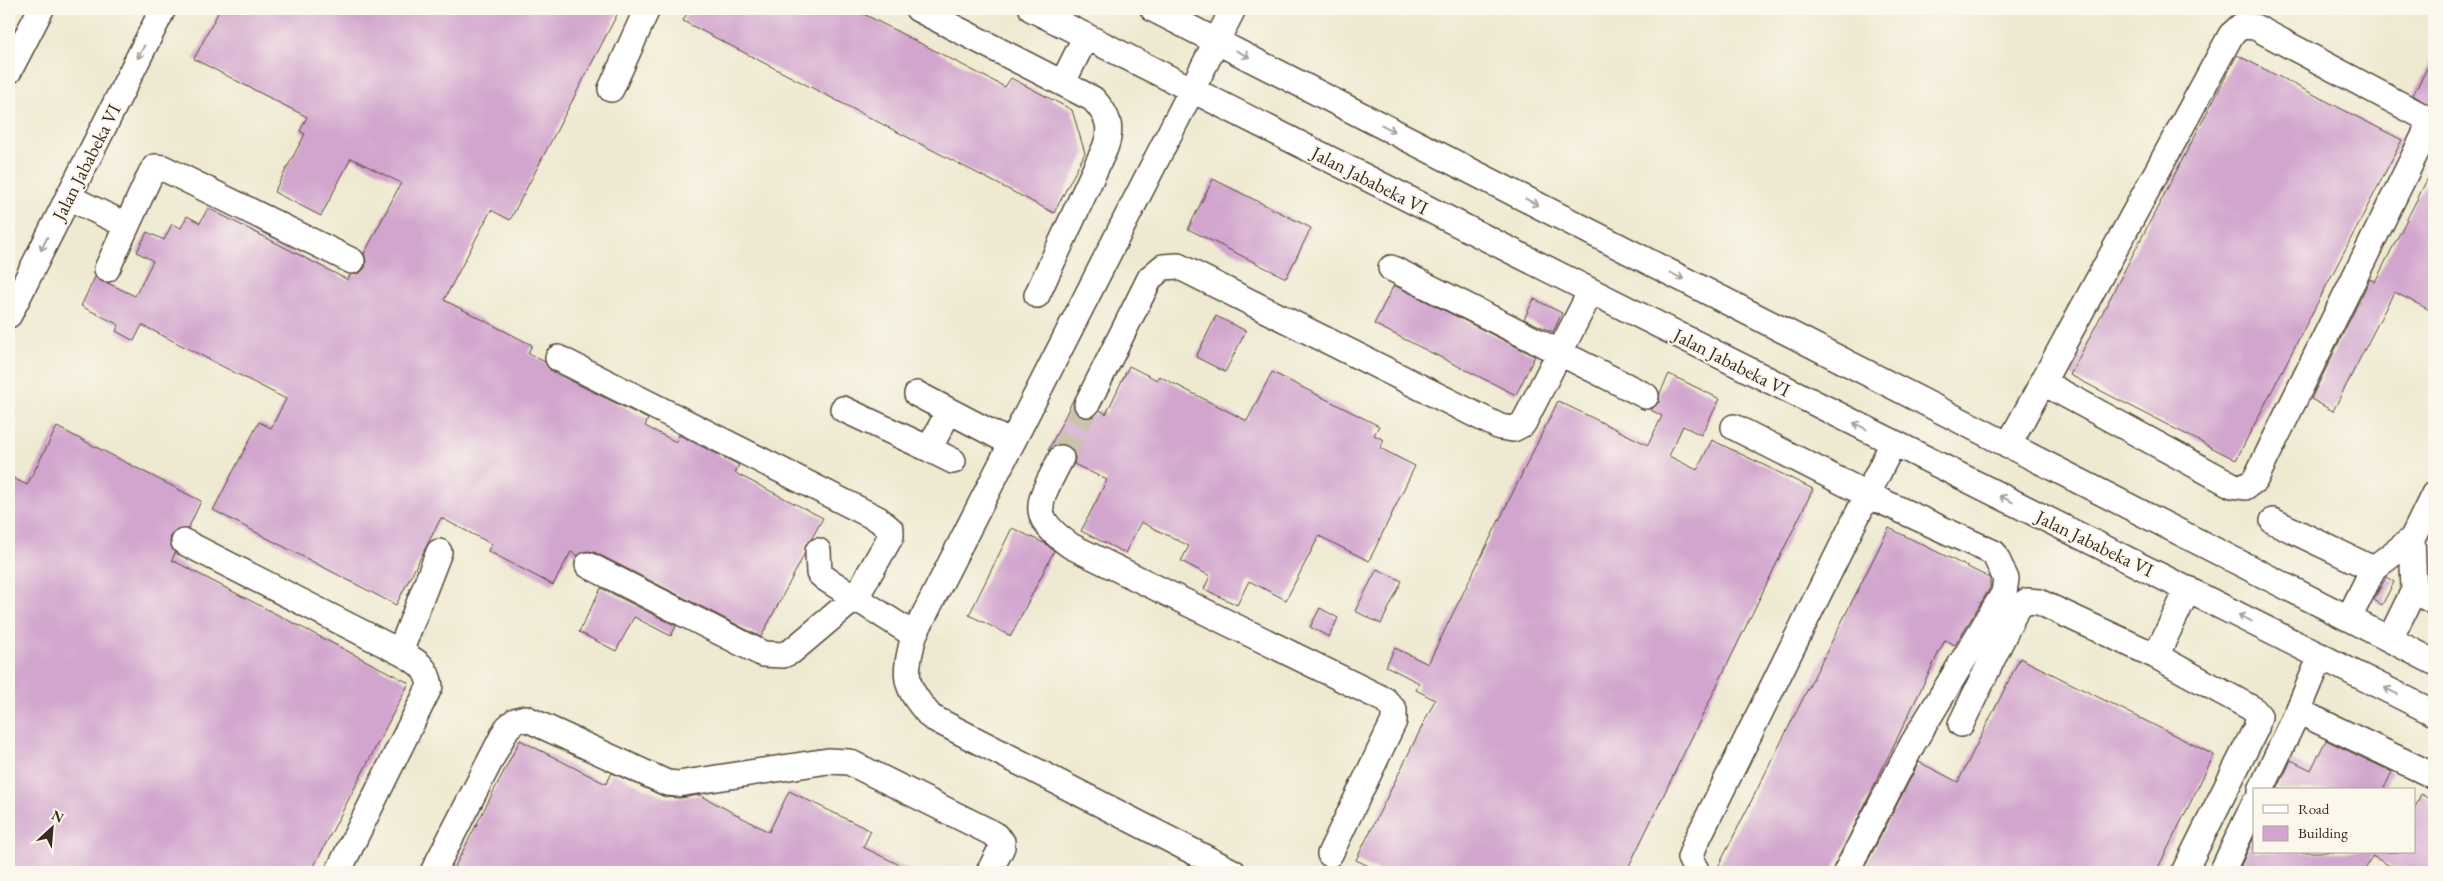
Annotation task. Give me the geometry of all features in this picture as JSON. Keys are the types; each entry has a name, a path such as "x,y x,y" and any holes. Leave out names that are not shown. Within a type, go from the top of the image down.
{"street":[{"path":"9,71 17,33 41,9"},
{"name":"Jalan Jababeka VI","path":"9,315 163,9"},
{"path":"611,89 647,9"},
{"path":"918,9 1064,82 1093,99 1105,112 1110,122 1110,134 1038,295"},
{"name":"Jalan Jababeka VI","path":"1032,9 1591,292 2434,713"},
{"path":"1152,9 1217,40 2008,446 2434,662"},
{"path":"1233,9 914,635 906,666 907,682 914,698 931,717 1233,872"},
{"path":"2008,446 2044,383 2231,35 2241,26 2254,27 2422,116 2428,126 2424,136 2256,480 2245,487 2232,485 2044,383"},
{"path":"1064,82 1086,36"},
{"path":"107,269 126,225 155,167 163,168 352,261"},
{"path":"68,197 126,225"},
{"path":"1087,404 1150,278 1162,267 1178,266 1500,427 1513,429 1523,424 1591,292"},
{"path":"1391,268 1646,396"},
{"path":"558,358 889,526 892,536 856,597 800,645 783,655 773,656 763,654 588,564"},
{"path":"917,394 1011,443"},
{"path":"843,408 952,461"},
{"path":"929,450 949,411"},
{"path":"1734,427 1868,495 1994,553 2006,579 2004,593 1913,743 1846,872"},
{"path":"1697,872 1690,858 1695,844 1893,443"},
{"path":"1061,458 1041,499 1041,515 1057,536 1071,546 1385,700 1394,710 1394,721 1330,854"},
{"path":"2349,618 2373,570 2412,539 2434,494"},
{"path":"2274,521 2373,570"},
{"path":"2390,639 2424,596 2412,539"},
{"path":"184,542 400,652 422,665 428,675 430,686 338,872"},
{"path":"818,551 816,563 819,572 914,635"},
{"path":"400,652 439,552"},
{"path":"2156,656 2188,589"},
{"path":"1961,724 2017,608 2027,601 2039,602 2156,656 2253,709 2259,716 2256,728 2184,872"},
{"path":"2262,788 2321,656"},
{"path":"2298,711 2434,776"},
{"path":"433,872 507,728 515,720 525,718 667,783 678,784 828,761 849,762 994,834 1002,842 1002,847 990,872"},
{"path":"2222,872 2253,806"}],"building":[{"path":"220,9 620,9 510,220 491,210 444,300 532,345 528,353 545,362 551,371 648,419 645,426 676,442 679,435 739,465 735,473 823,518 812,538 806,544 804,555 761,637 594,552 587,551 578,556 571,552 553,585 488,551 492,544 441,518 396,605 213,510 259,422 271,428 286,399 142,325 134,341 116,331 119,325 81,306 95,277 135,296 153,261 137,252 147,232 164,240 172,224 181,228 187,216 200,223 208,208 348,280 350,275 360,273 365,268 364,254 401,183 351,158 321,216 274,192 305,134 300,131 307,117 194,59"},
{"path":"689,9 854,9 1005,87 1011,78 1072,110 1085,153 1054,213 683,21"},
{"path":"2237,55 2402,140 2236,460 2070,375"},
{"path":"2434,55 2434,109 2413,95"},
{"path":"2434,166 2434,312 2394,292 2333,411 2311,399 2370,279 2375,282"},
{"path":"1213,179 1311,228 1286,278 1188,229"},
{"path":"1394,285 1535,356 1516,395 1374,324"},
{"path":"1534,299 1562,313 1553,332 1524,319"},
{"path":"1216,316 1246,331 1225,372 1196,357"},
{"path":"1129,366 1157,380 1159,376 1247,421 1272,372 1379,426 1374,435 1384,440 1380,448 1415,466 1369,561 1319,536 1286,600 1249,581 1237,605 1204,589 1210,576 1181,561 1189,546 1141,522 1125,553 1081,531 1107,480 1074,464 1073,451 1067,445 1060,444 1048,451 1074,398 1075,411 1081,417 1094,416 1100,410 1106,414"},
{"path":"1669,374 1720,399 1701,435 1683,426 1669,456 1697,470 1712,440 1813,489 1626,872 1381,872 1356,860 1435,700 1416,690 1419,683 1386,666 1395,648 1428,664 1558,401 1648,445 1662,416 1651,410 1659,402 1660,393"},
{"path":"57,427 201,501 188,529 177,530 171,535 170,543 175,553 172,560 409,683 311,872 9,872 9,476 27,485"},
{"path":"1012,528 1046,544 1054,551 1011,636 969,615"},
{"path":"1889,528 1990,578 1990,588 1955,645 1945,640 1832,872 1729,872 1718,867"},
{"path":"1377,569 1402,581 1381,624 1355,611"},
{"path":"2386,577 2394,582 2382,605 2374,600"},
{"path":"601,588 676,626 671,636 634,617 616,651 579,632"},
{"path":"1320,608 1338,618 1329,637 1310,627"},
{"path":"2020,658 2214,755 2156,872 1862,872 1919,762 1958,782"},
{"path":"520,740 606,784 612,773 665,797 680,798 700,795 769,832 789,791 871,831 863,847 914,872 452,872"},
{"path":"2326,740 2392,772 2384,788 2278,788 2291,760 2311,770"},
{"path":"2421,794 2434,802 2434,872 2401,872 2372,856 2364,872 2238,872 2253,839 2253,854 2416,854 2416,805"}],"tunnel":[{"path":"1061,458 1087,404"}]}
